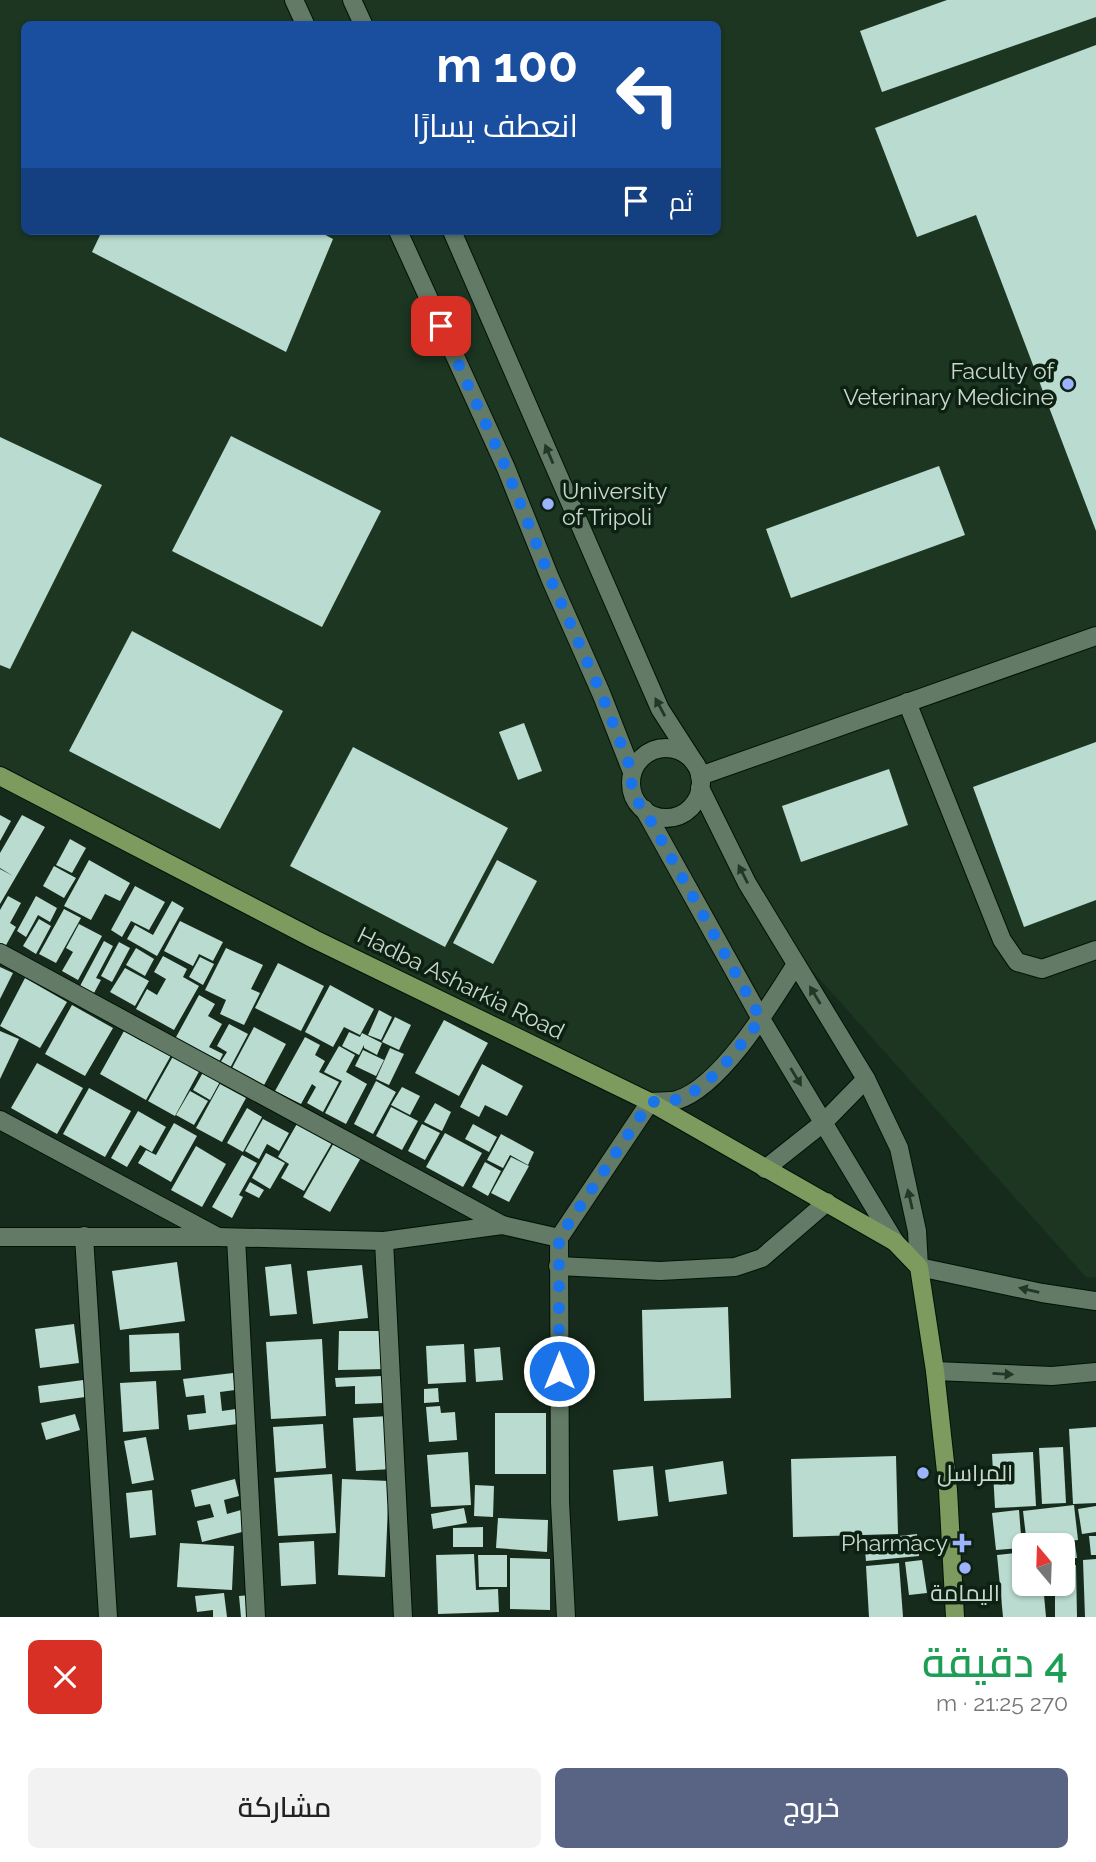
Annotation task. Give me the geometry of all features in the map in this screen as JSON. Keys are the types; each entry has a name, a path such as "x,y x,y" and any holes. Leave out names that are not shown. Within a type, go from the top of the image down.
{"main road":[{"name":"Hadba Asharkia Road","path":"0,776 314,939 650,1102 895,1242 919,1267"},
{"path":"919,1267 935,1371 948,1490 955,1617"}],"street":[{"path":"294,0 304,21"},
{"path":"352,0 362,21"},
{"path":"400,235 506,468 550,578 601,693 632,772 632,793 636,802 652,815 673,817 691,806 699,776"},
{"path":"455,235 660,709 699,776 747,883 866,1079 899,1148 917,1231 919,1267 1042,1293 1096,1301"},
{"path":"699,776 1096,636"},
{"path":"907,702 1002,940 1017,962 1042,969 1096,950"},
{"path":"632,772 637,762 646,754 668,748 679,750 699,776"},
{"path":"644,809 761,1019 895,1242"},
{"path":"0,953 502,1225 559,1238"},
{"path":"566,1617 560,1502 559,1238 650,1102 677,1100 706,1082 729,1059 761,1019 796,964"},
{"path":"765,1169 823,1123 866,1079"},
{"path":"0,1120 227,1237"},
{"path":"558,1266 660,1271 736,1267 762,1258 827,1202"},
{"path":"0,1237 227,1237 384,1241 502,1225"},
{"path":"84,1236 108,1617"},
{"path":"227,1237 256,1617"},
{"path":"384,1241 403,1617"},
{"path":"935,1371 1052,1376 1096,1372"}],"shaded area":[{"name":"University of Tripoli","path":"0,0 1096,0 1096,1278 1086,1277 782,937 796,964 706,1082 650,1102 0,776"}],"building":[{"path":"947,0 1096,0 1096,17 882,92 860,31"},
{"name":"Faculty of Veterinary Medicine","path":"1096,45 1096,531 976,215 917,237 875,128"},
{"path":"100,235 326,235 333,239 286,352 92,252"},
{"path":"231,436 381,511 322,627 172,551"},
{"path":"0,437 102,485 10,669 0,665"},
{"path":"939,466 965,535 791,598 766,529"},
{"path":"132,631 283,711 220,829 69,751"},
{"path":"524,723 542,771 518,780 499,732"},
{"path":"1096,742 1096,900 1024,927 973,787"},
{"path":"353,747 508,828 445,947 290,866"},
{"path":"889,769 908,825 801,862 782,806"},
{"path":"0,815 11,821 0,841"},
{"path":"22,815 45,827 0,904 0,869 13,876 0,868 0,853"},
{"path":"70,839 86,848 72,873 56,865"},
{"path":"89,860 130,883 120,901 105,894 91,920 64,906"},
{"path":"497,860 537,881 493,964 453,943"},
{"path":"54,866 76,878 64,898 43,886"},
{"path":"135,886 165,902 149,930 131,921 122,937 111,930"},
{"path":"8,896 21,903 10,923 16,927 5,947 0,944 0,910"},
{"path":"36,896 57,908 50,922 38,915 26,937 17,931"},
{"path":"172,901 184,908 157,956 127,939 135,925 153,935"},
{"path":"64,909 81,918 56,963 39,954"},
{"path":"39,919 51,926 36,954 23,946"},
{"path":"180,921 223,942 213,961 199,954 193,966 164,951"},
{"path":"79,924 102,936 78,980 62,971 73,952 66,948"},
{"path":"104,941 113,946 96,978 101,980 94,993 80,986"},
{"path":"119,942 130,948 112,982 101,976"},
{"path":"136,948 154,959 145,976 126,965"},
{"path":"226,948 263,965 251,989 260,993 244,1025 220,1014 226,1000 205,990"},
{"path":"163,956 187,969 183,977 199,986 174,1030 136,1009 147,989 157,995 166,979 154,972"},
{"path":"200,957 214,964 203,985 189,977"},
{"path":"278,963 324,986 301,1031 255,1008"},
{"path":"0,967 13,973 0,999"},
{"path":"125,968 149,981 135,1006 110,992"},
{"path":"25,978 67,1002 40,1048 0,1026"},
{"path":"330,985 374,1009 360,1035 344,1027 333,1047 305,1032"},
{"path":"199,995 215,1004 208,1016 222,1024 209,1047 223,1054 219,1062 175,1039"},
{"path":"72,1005 113,1028 85,1076 45,1054"},
{"path":"379,1010 392,1017 381,1040 368,1035"},
{"path":"395,1017 411,1025 399,1050 382,1042"},
{"path":"444,1020 488,1043 459,1096 415,1073"},
{"path":"229,1024 248,1034 230,1068 220,1063 227,1052 217,1046"},
{"path":"254,1027 286,1044 263,1087 231,1070"},
{"path":"0,1031 19,1039 0,1079"},
{"path":"124,1031 143,1042 147,1035 174,1050 146,1100 100,1074"},
{"path":"349,1032 360,1037 362,1033 382,1043 377,1055 364,1048 364,1045 359,1055 342,1046"},
{"path":"305,1037 320,1045 315,1055 325,1061 319,1072 339,1082 323,1112 307,1103 316,1087 312,1084 301,1104 275,1091"},
{"path":"339,1046 355,1055 346,1072 367,1084 346,1124 325,1113 342,1081 324,1072"},
{"path":"390,1048 404,1054 389,1085 376,1079"},
{"path":"363,1050 384,1060 376,1076 355,1066"},
{"path":"176,1051 202,1066 175,1116 148,1101"},
{"path":"37,1063 83,1088 57,1134 11,1108"},
{"path":"482,1064 523,1086 507,1116 485,1105 479,1117 460,1107"},
{"path":"205,1069 222,1078 210,1100 193,1090"},
{"path":"376,1081 396,1092 373,1134 354,1124"},
{"path":"220,1084 246,1098 222,1142 196,1128"},
{"path":"402,1087 420,1096 410,1115 391,1105"},
{"path":"89,1088 131,1111 105,1157 63,1134"},
{"path":"190,1091 208,1101 194,1125 176,1115"},
{"path":"435,1103 451,1112 442,1131 424,1122"},
{"path":"391,1107 418,1121 402,1150 376,1136"},
{"path":"247,1108 262,1117 243,1152 227,1143"},
{"path":"138,1111 166,1127 152,1152 140,1145 127,1167 111,1158"},
{"path":"263,1119 289,1133 279,1151 267,1144 259,1159 245,1151"},
{"path":"298,1122 333,1141 304,1191 281,1178 289,1164 278,1157"},
{"path":"174,1123 197,1136 171,1182 138,1163 146,1150 156,1155"},
{"path":"422,1124 440,1133 425,1160 408,1151"},
{"path":"473,1124 497,1137 489,1152 465,1139"},
{"path":"445,1133 482,1153 463,1187 426,1167"},
{"path":"501,1134 534,1152 528,1165 510,1155 503,1168 487,1160"},
{"path":"335,1141 362,1156 330,1212 303,1197"},
{"path":"196,1146 226,1164 202,1207 171,1190"},
{"path":"266,1153 285,1163 270,1189 252,1178"},
{"path":"242,1155 257,1163 239,1195 243,1197 232,1218 212,1207"},
{"path":"511,1157 529,1166 509,1202 491,1193"},
{"path":"485,1162 501,1171 488,1196 472,1187"},
{"path":"250,1182 264,1190 259,1198 245,1191"},
{"path":"177,1262 185,1321 120,1330 112,1271"},
{"path":"291,1264 297,1314 270,1316 265,1267"},
{"path":"362,1265 368,1318 313,1324 307,1271"},
{"path":"728,1307 731,1398 644,1401 642,1310"},
{"path":"74,1324 79,1363 40,1368 35,1329"},
{"path":"339,1331 384,1331 386,1369 338,1370"},
{"path":"179,1333 181,1370 130,1372 129,1335"},
{"path":"322,1339 326,1416 271,1419 266,1342"},
{"path":"464,1344 466,1382 428,1384 426,1346"},
{"path":"500,1347 503,1380 476,1382 474,1349"},
{"path":"233,1373 235,1390 220,1392 222,1411 236,1409 238,1424 189,1430 187,1415 206,1413 204,1395 186,1397 183,1379"},
{"path":"382,1376 383,1403 355,1404 355,1386 336,1387 335,1378"},
{"path":"91,1379 93,1396 40,1403 38,1386"},
{"path":"156,1381 159,1429 123,1432 120,1383"},
{"path":"438,1388 439,1402 424,1403 424,1389"},
{"path":"440,1406 441,1413 455,1412 457,1440 429,1442 426,1407"},
{"path":"495,1413 546,1413 546,1474 495,1474"},
{"path":"75,1414 80,1430 46,1440 41,1423"},
{"path":"389,1416 392,1469 356,1471 353,1418"},
{"path":"323,1424 326,1468 276,1472 273,1427"},
{"path":"1096,1427 1096,1503 1073,1504 1069,1429"},
{"path":"146,1437 154,1480 132,1484 124,1441"},
{"path":"1063,1447 1066,1503 1042,1504 1039,1448"},
{"path":"468,1452 471,1505 431,1507 427,1455"},
{"path":"1033,1452 1036,1506 995,1508 992,1454"},
{"path":"896,1456 898,1534 793,1537 791,1459"},
{"path":"723,1461 727,1494 669,1502 665,1470"},
{"path":"653,1466 658,1516 618,1521 613,1470"},
{"path":"332,1474 336,1533 278,1536 274,1478"},
{"path":"235,1479 239,1496 224,1500 227,1514 241,1510 246,1531 202,1542 197,1521 214,1517 210,1504 195,1507 191,1490"},
{"path":"342,1479 389,1481 385,1577 338,1575"},
{"path":"475,1485 494,1486 493,1517 474,1516"},
{"path":"152,1490 156,1535 130,1538 126,1493"},
{"path":"1074,1505 1078,1540 1075,1540 1075,1533 1026,1533 1023,1511"},
{"path":"1096,1506 1096,1532 1082,1534 1078,1509"},
{"path":"464,1508 467,1523 433,1529 431,1514"},
{"path":"1019,1510 1021,1533 1012,1533 1012,1549 996,1550 992,1513"},
{"path":"498,1518 548,1520 547,1552 496,1548"},
{"path":"483,1527 483,1547 453,1547 453,1528"},
{"path":"917,1534 919,1556 866,1561 864,1540"},
{"path":"1089,1536 1096,1536 1096,1555 1091,1555"},
{"path":"314,1541 316,1584 281,1586 279,1543"},
{"path":"180,1543 234,1546 232,1590 177,1587"},
{"path":"1012,1553 1012,1596 1044,1596 1046,1617 1003,1617 997,1555"},
{"path":"474,1554 476,1590 498,1589 499,1612 438,1614 436,1555"},
{"path":"478,1555 507,1555 507,1587 479,1587"},
{"path":"510,1558 550,1559 550,1610 510,1609"},
{"path":"1096,1559 1096,1617 1085,1617 1083,1560"},
{"path":"922,1560 927,1593 909,1595 905,1562"},
{"path":"899,1563 903,1617 869,1617 866,1566"},
{"path":"1076,1565 1077,1617 1055,1617 1055,1596 1075,1596"},
{"path":"224,1593 227,1617 213,1617 213,1610 197,1612 195,1596"},
{"path":"250,1595 253,1617 241,1617 239,1596"}],"place":[{"name":"Faculty of Veterinary Medicine","path":"1068,384"},
{"name":"University of Tripoli","path":"548,504"},
{"name":"المراسل","path":"923,1473"},
{"name":"Pharmacy","path":"962,1543"},
{"name":"اليمامة","path":"965,1568"}],"route":[{"path":"441,326 506,468 550,578 601,693 632,772 632,793 636,802 644,809 761,1019 729,1059 706,1082 677,1100 650,1102 559,1238 559,1371"}]}
